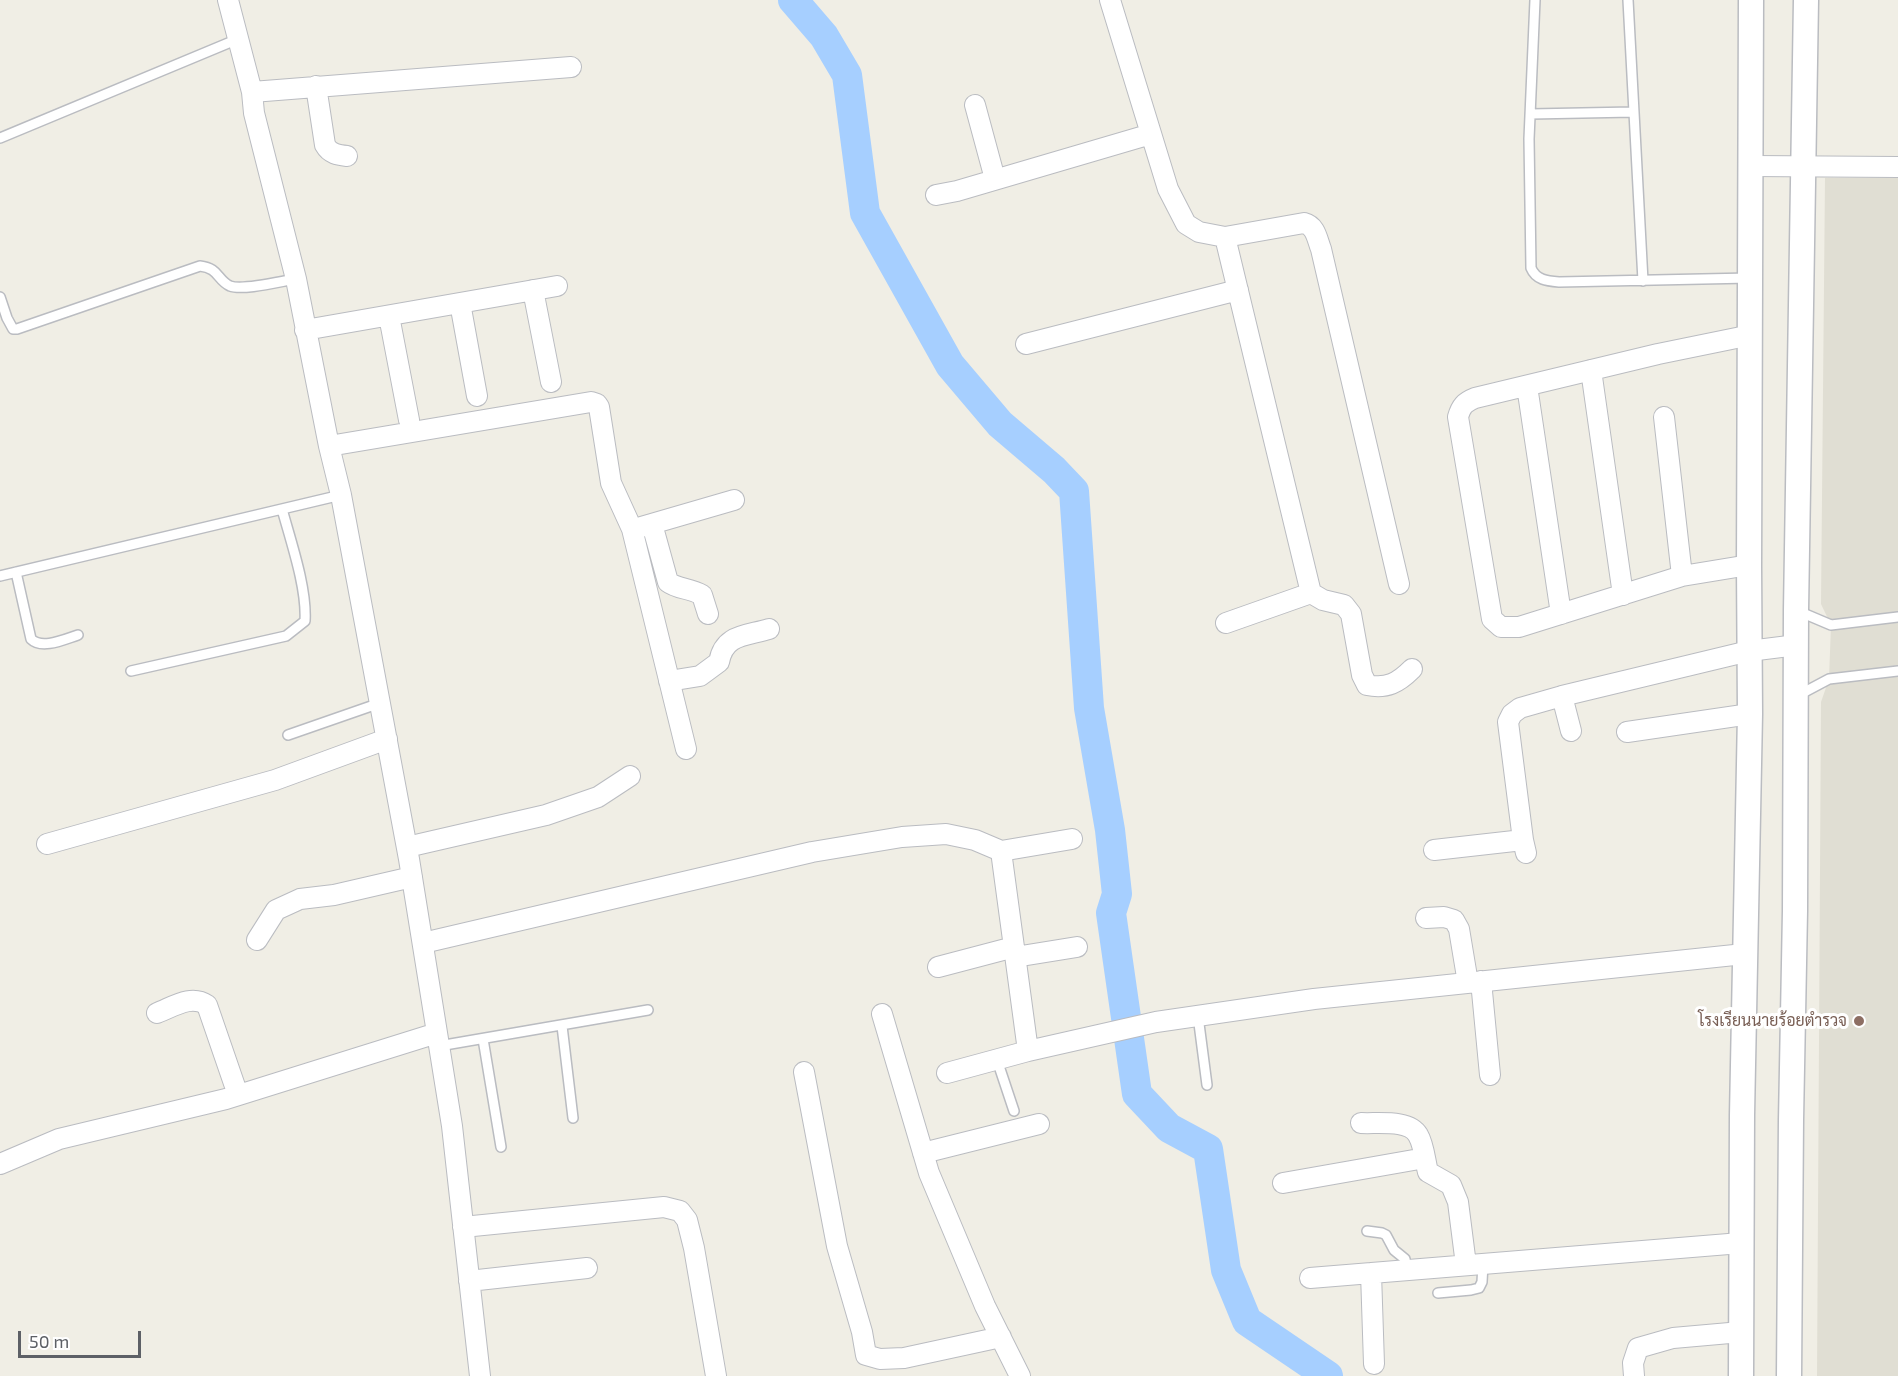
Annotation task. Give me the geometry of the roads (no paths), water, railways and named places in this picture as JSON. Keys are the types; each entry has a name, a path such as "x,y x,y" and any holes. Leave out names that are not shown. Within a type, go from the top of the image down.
{"street":[{"path":"228,0 296,279 329,446 342,495 407,847 452,1126 480,1376"},
{"path":"1110,0 1168,189 1186,224 1199,232 1225,237 1304,223 1313,228 1321,249 1399,584"},
{"path":"1741,1376 1744,954 1750,714 1751,0"},
{"path":"1789,1376 1796,610 1806,0"},
{"path":"252,92 571,67"},
{"path":"316,86 325,145 337,155 347,156"},
{"path":"975,105 995,179"},
{"path":"936,195 957,191 1151,134"},
{"path":"1752,166 1898,167"},
{"path":"1225,237 1311,593 1323,600 1344,605 1351,614 1362,675 1367,686 1391,686 1412,669"},
{"path":"305,330 557,286"},
{"path":"533,290 551,382"},
{"path":"1026,344 1238,290"},
{"path":"460,303 477,396"},
{"path":"389,316 408,420"},
{"path":"1749,565 1682,576 1519,627 1501,627 1492,618 1458,417 1460,409 1468,401 1591,370 1751,335"},
{"path":"1591,370 1623,595"},
{"path":"1527,386 1562,614"},
{"path":"329,446 595,402 599,406 611,483 632,530 686,749"},
{"path":"1664,417 1682,576"},
{"path":"632,530 734,500"},
{"path":"652,524 668,582 671,585 693,589 702,595 708,614"},
{"path":"1226,623 1311,593"},
{"path":"669,681 700,676 719,662 721,649 730,642 739,636 769,629"},
{"path":"1434,850 1525,846 1508,722 1512,714 1520,708 1749,651 1797,645"},
{"path":"1562,696 1572,731"},
{"path":"1627,732 1750,714"},
{"path":"47,844 275,780 387,739"},
{"path":"407,847 546,815 598,797 630,776"},
{"path":"423,943 812,852 902,837 946,834 975,840 1001,851 1072,839"},
{"path":"1001,851 1028,1052"},
{"path":"257,940 276,910 300,899 334,895 412,878"},
{"path":"1426,918 1444,917 1454,920 1459,929 1475,982 1490,1075"},
{"path":"938,967 1015,952 1077,947"},
{"path":"947,1073 1103,1033 1156,1022 1314,999 1744,954"},
{"path":"158,1013 186,1001 200,1000 207,1005 238,1095"},
{"path":"882,1014 929,1173 985,1306 1020,1376"},
{"path":"0,1164 59,1139 238,1095 438,1040"},
{"path":"804,1072 837,1246 862,1332 866,1355 880,1359 904,1358 1001,1337"},
{"path":"923,1153 1039,1124"},
{"path":"1361,1124 1400,1124 1413,1128 1419,1136 1428,1172 1451,1185 1458,1202 1474,1264"},
{"path":"1283,1183 1425,1158"},
{"path":"463,1227 664,1207 680,1211 687,1220 694,1248 716,1376"},
{"path":"1310,1278 1742,1243"},
{"path":"469,1281 587,1268"},
{"path":"1371,1273 1374,1364"},
{"path":"1634,1376 1633,1363 1638,1348 1673,1338 1741,1332"}],"lane":[{"path":"1535,0 1528,139 1531,268 1533,273 1540,279 1559,282 1751,278"},
{"path":"1628,0 1643,281"},
{"path":"0,138 238,39"},
{"path":"1531,114 1633,112"},
{"path":"0,297 3,319 13,329 21,329 200,266 209,267 226,284 238,288 296,279"},
{"path":"0,576 342,495"},
{"path":"131,671 286,636 305,621 306,610 299,575 282,509"},
{"path":"16,573 32,639 36,644 43,645 78,635"},
{"path":"1796,610 1831,625 1898,617"},
{"path":"1797,696 1829,679 1898,671"},
{"path":"288,735 380,703"},
{"path":"438,1040 483,1039 648,1010"},
{"path":"1198,1016 1207,1085"},
{"path":"562,1026 573,1118"},
{"path":"483,1039 501,1147"},
{"path":"997,1060 1014,1111"},
{"path":"1367,1231 1386,1235 1394,1250 1405,1259 1407,1270"},
{"path":"1438,1293 1479,1288 1482,1282 1474,1264"}],"waterway":[{"path":"793,0 824,36 847,75 865,213 950,365 1000,424 1054,470 1074,491 1089,708 1110,830 1117,894 1111,913 1137,1094 1169,1128 1208,1149 1226,1270 1247,1321 1328,1376"}],"place":[{"name":"โรงเรียนนายร้อยตำรวจ","path":"1859,1021"}]}
